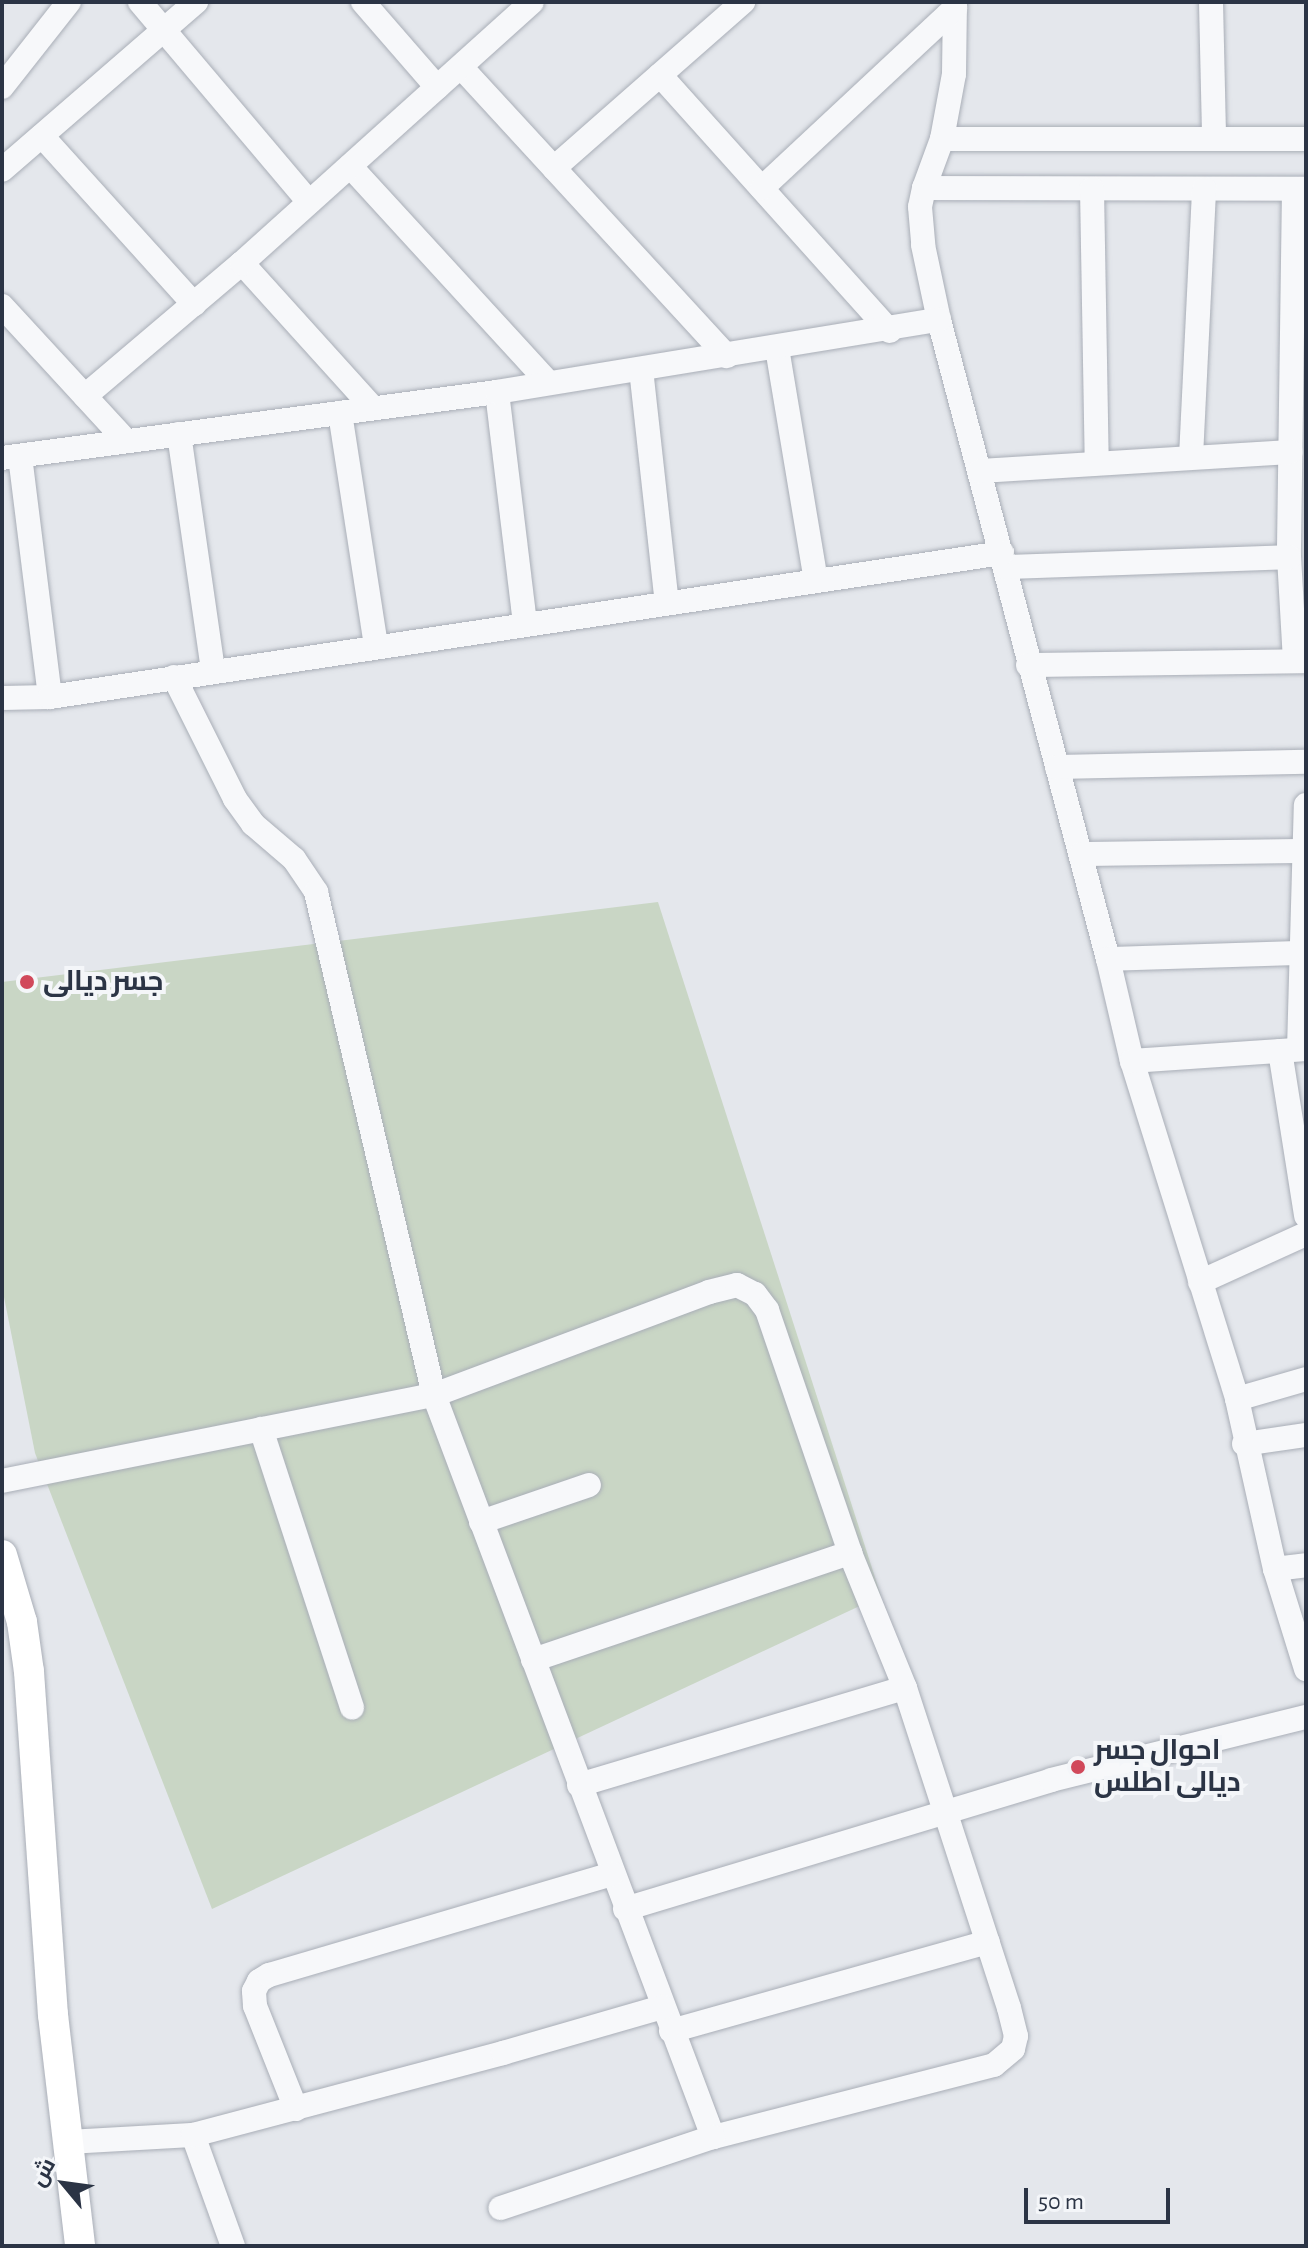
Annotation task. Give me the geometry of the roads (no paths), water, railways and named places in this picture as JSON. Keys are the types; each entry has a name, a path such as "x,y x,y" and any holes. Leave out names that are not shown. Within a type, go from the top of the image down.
{"main road":[{"path":"2,1555 22,1622 29,1672 53,2015 80,2246"}],"street":[{"path":"2,87 69,2"},
{"path":"140,2 309,202"},
{"path":"2,170 196,2"},
{"path":"363,2 437,87"},
{"path":"85,396 242,263 532,2"},
{"path":"554,168 743,2"},
{"path":"1211,2 1214,138"},
{"path":"762,188 955,5"},
{"path":"955,5 954,74 942,139 924,188 920,226 939,320 1004,560 1028,665 1081,854 1132,1061 1237,1399 1244,1444 1275,1569 1306,1669"},
{"path":"461,67 727,356"},
{"path":"660,75 890,331"},
{"path":"42,136 194,304"},
{"path":"942,139 1306,139"},
{"path":"350,166 549,383"},
{"path":"924,188 1300,189 1289,557 1300,661 1028,665"},
{"path":"1092,189 1097,462"},
{"path":"1191,457 1204,189"},
{"path":"242,263 373,408"},
{"path":"2,306 126,441"},
{"path":"50,697 11,457 497,392 890,331 939,320"},
{"path":"777,348 816,581"},
{"path":"641,369 667,603"},
{"path":"497,392 525,624"},
{"path":"340,413 376,646"},
{"path":"179,434 213,671"},
{"path":"980,471 1290,452"},
{"path":"2,698 50,697 816,581 1004,560 1289,557"},
{"path":"174,677 235,799 253,824 294,859 316,892 434,1395 713,2137"},
{"path":"1057,767 1306,762"},
{"path":"1306,805 1295,1050 1306,1216"},
{"path":"1081,854 1303,851"},
{"path":"1108,959 1301,953"},
{"path":"1132,1061 1295,1050"},
{"path":"1200,1282 1306,1234"},
{"path":"2,1481 434,1395 709,1292 737,1285 755,1294 767,1310 850,1553 905,1688 988,1942 1016,2036 1013,2049 994,2065 713,2137 501,2208"},
{"path":"1237,1399 1306,1379"},
{"path":"261,1429 352,1708"},
{"path":"1244,1444 1306,1435"},
{"path":"481,1522 589,1485"},
{"path":"533,1660 850,1553"},
{"path":"1275,1569 1306,1565"},
{"path":"579,1785 905,1688"},
{"path":"625,1909 1051,1780 1306,1717"},
{"path":"296,2109 255,2006 254,1991 259,1981 269,1975 612,1874"},
{"path":"671,2031 988,1942"},
{"path":"67,2142 193,2135 662,2007"},
{"path":"193,2135 233,2246"}],"place":[{"name":"جسر ديالى","path":"27,982"},
{"name":"احوال جسر ديالى اطلس","path":"1078,1767"}]}
